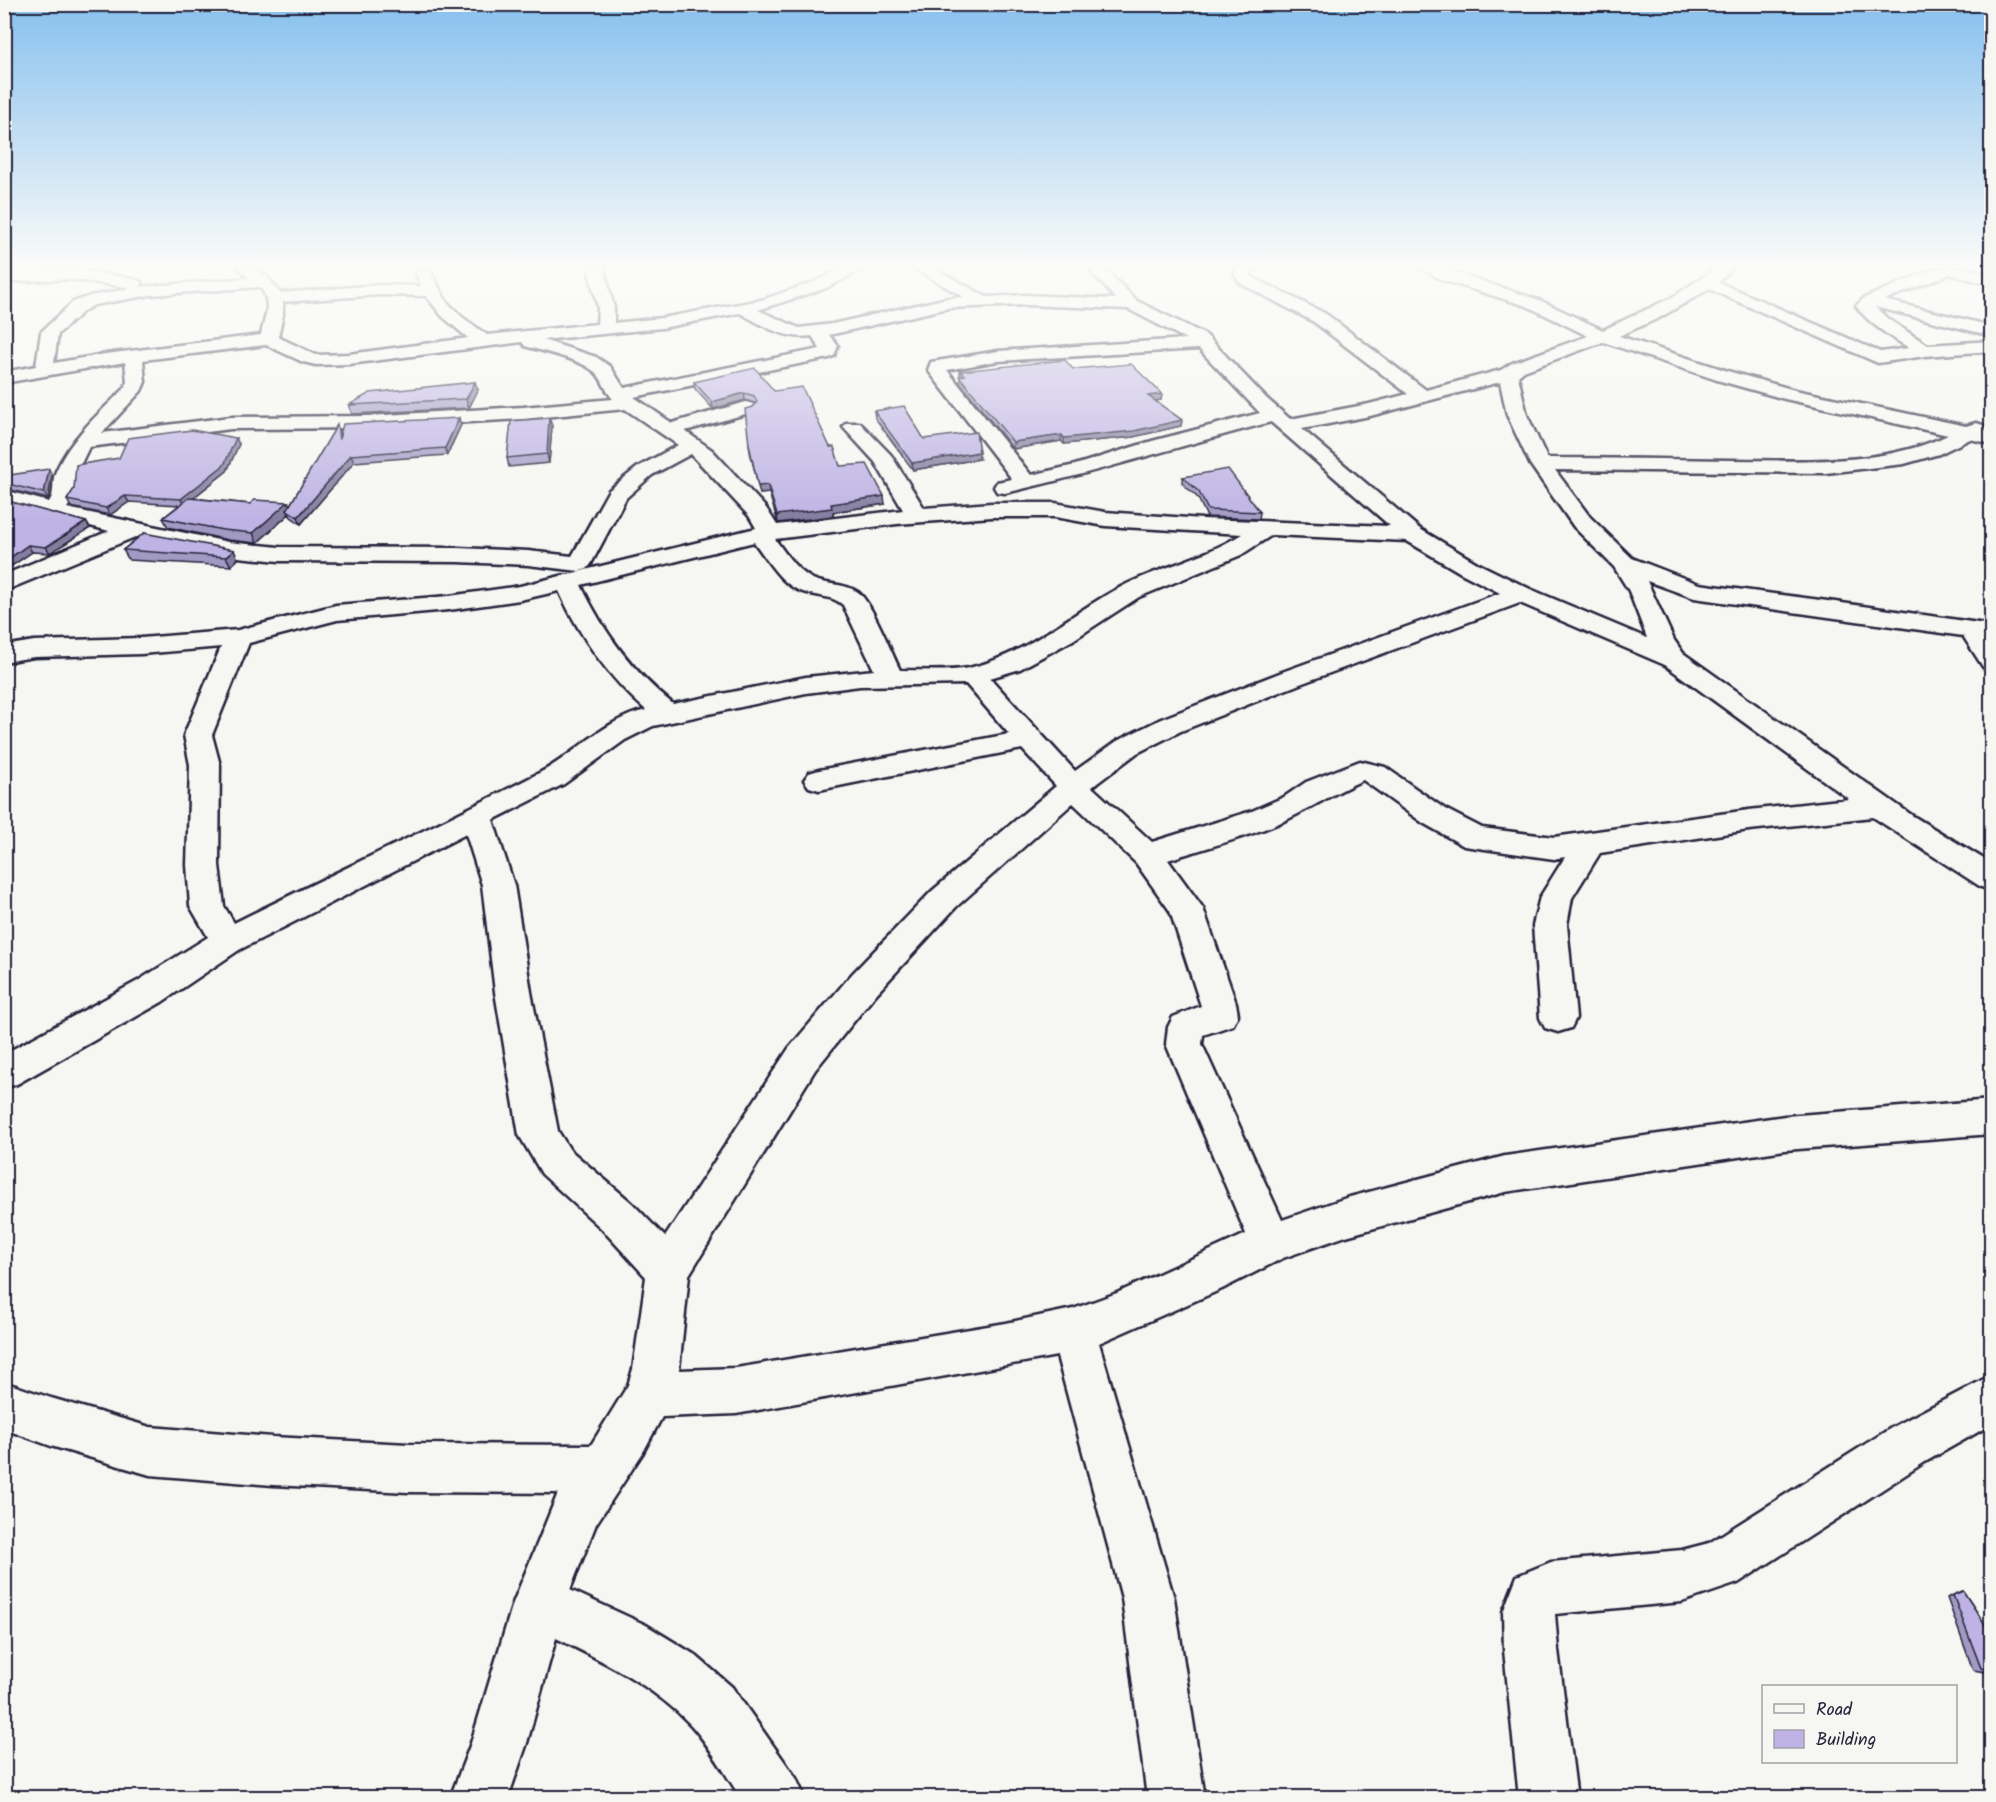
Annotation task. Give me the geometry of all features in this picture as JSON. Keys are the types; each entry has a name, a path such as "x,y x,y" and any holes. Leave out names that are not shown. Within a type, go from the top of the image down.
{"street":[{"path":"45,352 45,370"},
{"path":"4,378 159,352"},
{"path":"294,352 316,360 349,359 401,352"},
{"path":"562,352 590,361 604,370 614,389 625,399 705,454 758,513 765,533 792,575 807,585 838,590 848,595 854,602 891,678"},
{"path":"786,361 794,352"},
{"path":"82,442 231,423 367,422 523,413 625,399 828,352"},
{"path":"1025,481 935,368 998,356 1060,352"},
{"path":"1212,352 1235,379 1412,534 1468,568 1521,594 1674,659 1902,823 1992,879"},
{"path":"1365,352 1422,396"},
{"path":"4,654 34,649 141,646 238,638 346,612 478,599 765,533 940,508 1025,481 1080,470 1169,442 1282,420 1370,410 1508,374 1518,368 1563,352"},
{"path":"1651,352 1792,395 1992,438"},
{"path":"1865,352 1878,358 1918,352"},
{"path":"54,511 65,495 65,474 82,442 132,391 136,382 134,355"},
{"path":"1508,374 1517,415 1540,464 1582,522 1624,563 1644,599 1661,642 1674,659"},
{"path":"671,429 746,408"},
{"path":"1540,464 1826,467 1904,458 1932,450 1992,423"},
{"path":"853,427 884,459 905,513"},
{"path":"669,714 636,688 610,658 583,617 578,575 617,495 662,459 693,445"},
{"path":"4,496 86,520 228,549 279,554 458,555 528,558 578,575"},
{"path":"940,508 1055,510 1105,519 1412,534"},
{"path":"4,1072 149,992 227,941 554,777 615,734 644,719 806,685 860,678 952,678 973,675 1011,663 1064,635 1130,592 1223,554 1268,528"},
{"path":"4,584 134,529"},
{"path":"1624,563 1694,591 1835,609 1982,632 1992,661"},
{"path":"1644,599 1694,591"},
{"path":"479,1797 499,1743 539,1603 577,1508 626,1437 649,1395 656,1369 668,1270 802,1059 864,984 944,898 1007,842 1127,747 1171,725 1387,641 1521,594"},
{"path":"227,941 207,906 203,866 205,765 198,735 238,638"},
{"path":"973,675 1028,739 1074,787 1147,855 1186,908 1215,992 1220,1015 1214,1019 1193,1020 1186,1027 1184,1044 1271,1243"},
{"path":"819,780 1028,739"},
{"path":"1147,855 1263,818 1295,804 1317,789 1360,770 1375,774 1434,816 1475,838 1554,848 1749,820 1880,806"},
{"path":"476,815 498,885 513,992 539,1135 556,1162 617,1216 668,1270"},
{"path":"1558,1018 1550,925 1556,897 1590,844"},
{"path":"649,1395 736,1391 1006,1345 1073,1331 1124,1312 1271,1243 1346,1217 1505,1174 1785,1133 1992,1117"},
{"path":"1073,1331 1148,1598 1176,1797"},
{"path":"1548,1797 1528,1612 1535,1594 1551,1588 1682,1576 1720,1565 1908,1445 1992,1398"},
{"path":"4,1405 51,1422 150,1451 273,1461 408,1468 603,1468"},
{"path":"539,1603 627,1644 676,1674 712,1707 776,1797"}],"building":[{"path":"1065,360 1073,369 1131,364 1162,394 1148,396 1182,420 1134,431 1064,438 1062,435 1013,442 959,376 965,375 960,371"},
{"path":"755,368 774,391 802,387 830,447 834,447 840,466 867,464 884,496 831,504 832,508 777,515 768,485 758,486 749,444 745,409 753,407 757,402 754,396 744,393 712,402 694,382"},
{"path":"475,382 466,399 349,405 370,393"},
{"path":"904,406 924,439 976,432 979,452 912,463 874,411"},
{"path":"459,418 445,448 351,455 298,517 287,510 337,425 339,440 343,424"},
{"path":"549,418 547,454 507,458 511,421"},
{"path":"192,430 236,438 224,465 181,499 125,496 106,508 67,500 74,489 76,465 119,458 128,438"},
{"path":"49,469 44,493 4,483 4,476"},
{"path":"1228,469 1260,512 1208,510 1199,492 1183,477"},
{"path":"189,498 250,504 254,500 288,502 253,533 223,530 163,518"},
{"path":"4,500 86,522 46,547 28,545 4,562"},
{"path":"144,533 234,550 226,557 123,550"},
{"path":"1963,1591 1992,1635 1992,1670 1981,1668 1953,1595"}]}
